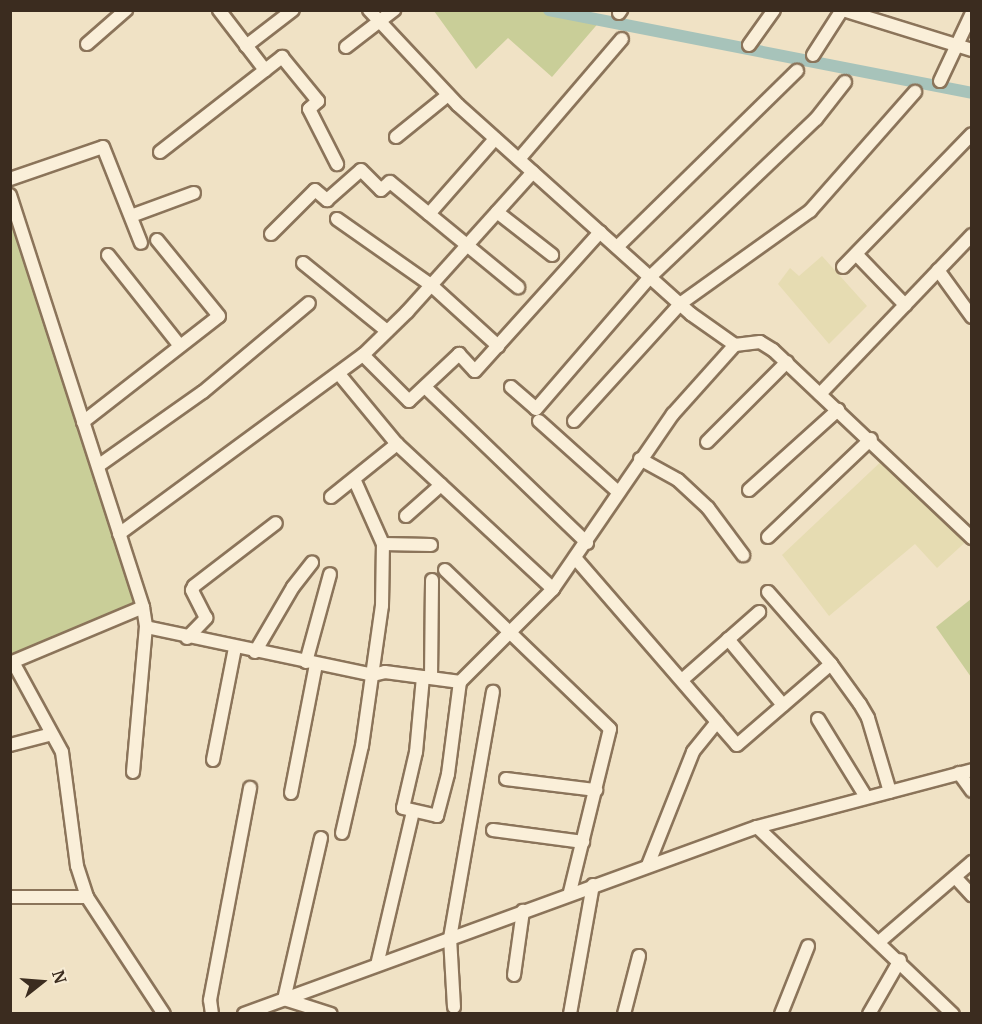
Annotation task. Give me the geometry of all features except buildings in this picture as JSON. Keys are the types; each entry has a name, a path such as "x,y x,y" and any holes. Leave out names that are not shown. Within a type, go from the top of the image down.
{"street":[{"path":"87,44 126,10"},
{"path":"219,10 265,70"},
{"path":"369,10 448,95 495,139 680,304 735,345"},
{"path":"346,47 394,10"},
{"path":"748,45 774,10"},
{"path":"813,55 842,10 972,50"},
{"path":"246,46 292,11"},
{"path":"940,81 972,13"},
{"path":"519,159 622,39"},
{"path":"160,152 282,57 318,101 309,109 337,164"},
{"path":"617,247 797,71"},
{"path":"511,387 536,409 650,277 816,119 845,82"},
{"path":"574,421 680,304 810,211 915,92"},
{"path":"396,137 448,95"},
{"path":"843,267 972,134"},
{"path":"429,214 495,139"},
{"path":"10,179 103,147 141,243"},
{"path":"271,234 315,190 327,200 361,170 381,190 390,182 518,287"},
{"path":"119,534 363,355 431,285 533,172"},
{"path":"131,216 194,193"},
{"path":"10,195 143,607 146,627 133,772"},
{"path":"497,212 552,255"},
{"path":"337,219 431,285 498,346"},
{"path":"363,355 409,401 459,354 475,370 600,232"},
{"path":"820,394 972,235"},
{"path":"83,422 219,316 157,240"},
{"path":"856,254 905,305"},
{"path":"108,255 180,346"},
{"path":"303,263 387,331"},
{"path":"938,270 972,317"},
{"path":"98,466 203,392 309,303"},
{"path":"432,580 427,678 417,752 403,808 437,816 448,774 460,682 507,631 553,589 576,559 617,491 673,414 735,345 760,342 787,362 871,439 972,538"},
{"path":"707,442 787,362"},
{"path":"339,374 397,444 553,589"},
{"path":"425,387 586,543"},
{"path":"749,490 838,410"},
{"path":"539,421 617,491"},
{"path":"768,537 871,439"},
{"path":"332,497 397,444"},
{"path":"640,459 678,480 708,508 743,555"},
{"path":"342,833 373,675 382,606 383,544 354,479"},
{"path":"406,516 441,485"},
{"path":"187,638 206,618 192,590 194,586 276,524"},
{"path":"383,544 430,545"},
{"path":"576,559 737,745 831,664"},
{"path":"255,652 292,587 312,563"},
{"path":"445,570 610,729 570,892"},
{"path":"291,793 311,663 330,574"},
{"path":"768,592 831,664 868,718 890,792"},
{"path":"143,607 12,663 62,752 77,866 87,897 164,1014"},
{"path":"682,680 759,612"},
{"path":"146,627 187,638 373,675 385,672 460,682"},
{"path":"728,639 783,705"},
{"path":"213,760 235,648"},
{"path":"454,1007 450,938 493,692"},
{"path":"818,720 866,798"},
{"path":"648,865 693,752 717,722"},
{"path":"10,745 52,734"},
{"path":"243,1014 570,892 757,827 972,770"},
{"path":"959,773 972,791"},
{"path":"506,779 596,790"},
{"path":"212,1014 210,999 250,788"},
{"path":"377,965 413,811"},
{"path":"757,827 900,960 953,1013"},
{"path":"493,830 583,842"},
{"path":"284,999 321,838"},
{"path":"879,942 972,862"},
{"path":"955,877 972,895"},
{"path":"570,1014 593,885"},
{"path":"10,897 87,897"},
{"path":"514,975 523,911"},
{"path":"781,1014 808,946"},
{"path":"624,1014 639,956"},
{"path":"869,1014 900,960"},
{"path":"284,999 331,1014"}],"shaded area":[{"path":"822,256 867,306 829,344 778,284 790,268 799,276"},
{"path":"888,455 971,537 937,568 915,544 829,616 782,555"}],"green space":[{"path":"434,11 549,11 601,20 552,77 508,38 476,69"},
{"path":"10,217 143,607 10,662"},
{"path":"971,599 971,677 936,627"}],"waterway":[{"path":"549,10 972,93"}]}
